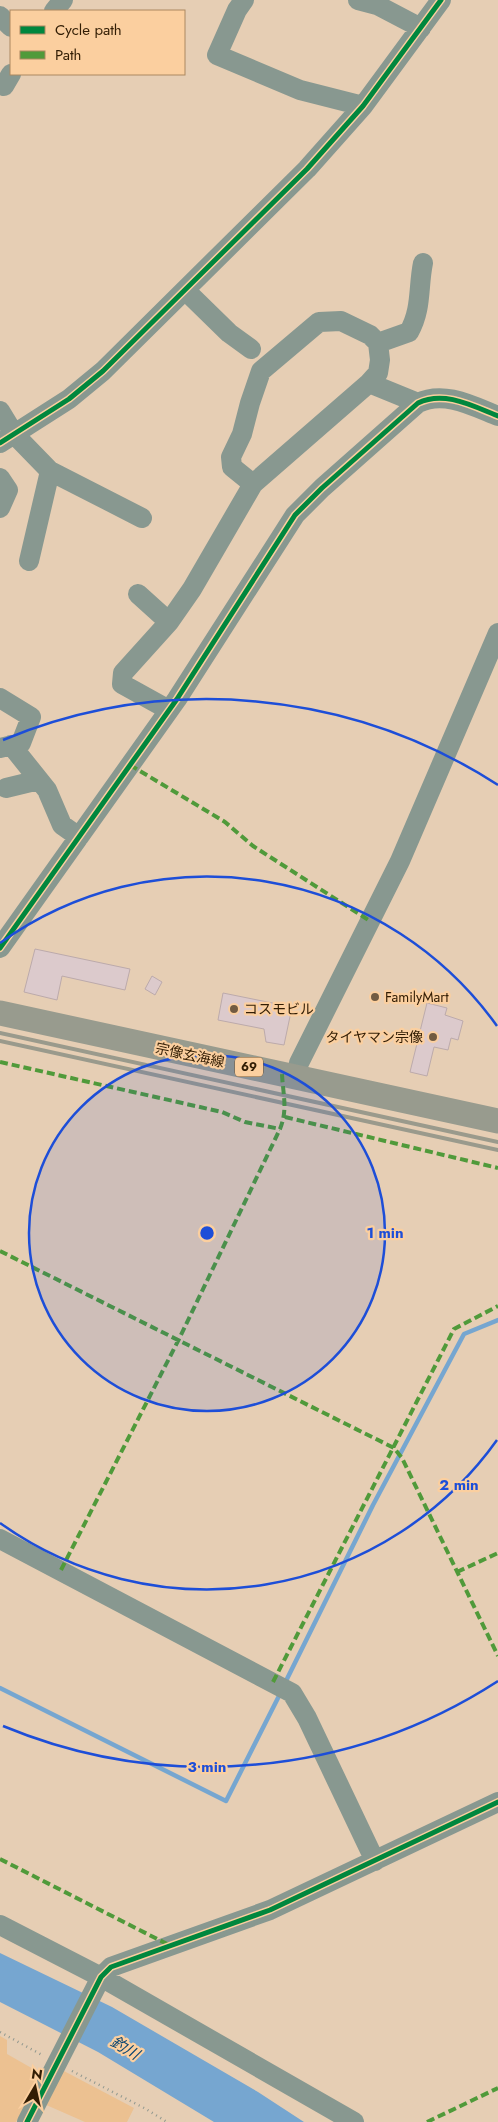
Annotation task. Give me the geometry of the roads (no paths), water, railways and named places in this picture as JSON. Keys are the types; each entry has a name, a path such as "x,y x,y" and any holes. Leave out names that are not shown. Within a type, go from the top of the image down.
{"main road":[{"name":"宗像玄海線","path":"0,1013 498,1121"}],"street":[{"path":"55,10 63,0"},
{"path":"244,0 237,10 217,55 300,90 363,106"},
{"path":"358,0 377,6 421,28"},
{"path":"7,438 69,399 103,372 307,169 363,106 441,0"},
{"path":"0,16 10,26"},
{"path":"0,84 4,86 10,75"},
{"path":"378,343 409,332 416,319 422,287 420,278 423,263"},
{"path":"185,290 230,333 251,349"},
{"path":"169,710 122,684 123,673 169,622 192,589 252,484 369,383 378,373 380,360 378,343 370,335 341,321 319,322 261,371 242,434 231,456 232,467 252,484"},
{"path":"369,383 418,403"},
{"path":"3,936 79,837 169,710 295,514 418,403 428,398 439,397 463,402 498,416"},
{"path":"0,411 7,438 50,471 142,518"},
{"path":"29,561 50,471"},
{"path":"0,478 8,490 0,508"},
{"path":"138,594 169,622"},
{"path":"296,1077 299,1063 400,862 498,633"},
{"path":"0,698 31,718 21,743 5,747"},
{"path":"5,747 47,790 62,825 79,837"},
{"path":"6,788 39,780"},
{"path":"0,1540 292,1693 307,1718 375,1861"},
{"path":"27,2122 100,1981 110,1967 270,1910 498,1802"},
{"path":"0,1925 354,2122"}],"water":[{"name":"釣川","path":"0,1953 112,2007 258,2092 304,2122 214,2122 98,2052 0,2002"}],"waterway":[{"path":"285,1683 373,1505 464,1334 498,1320"},
{"path":"0,1688 226,1801 281,1692"}],"railway":[{"path":"0,1033 498,1142"},
{"path":"0,1041 498,1150"}],"place":[{"name":"FamilyMart","path":"375,997"},
{"name":"コスモビル","path":"234,1009"},
{"name":"タイヤマン宗像","path":"433,1037"}]}
